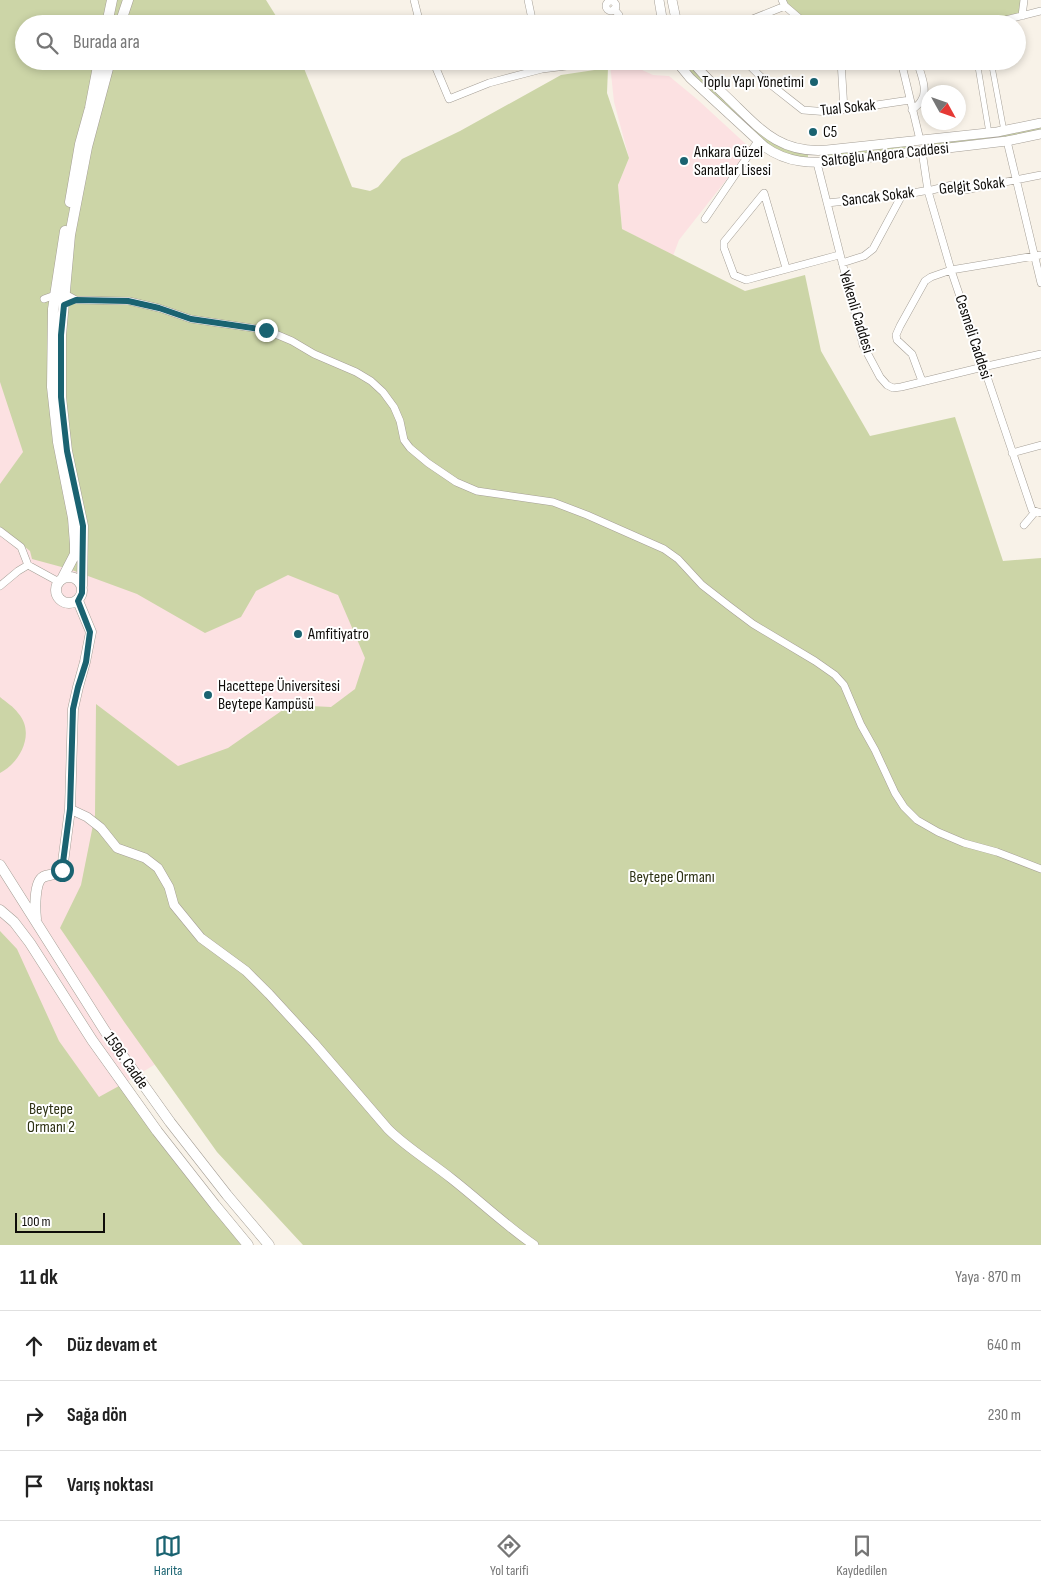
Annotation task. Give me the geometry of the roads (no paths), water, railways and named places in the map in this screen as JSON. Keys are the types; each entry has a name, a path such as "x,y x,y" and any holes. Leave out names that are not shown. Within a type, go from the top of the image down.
{"main road":[{"path":"109,15 112,0"},
{"path":"123,15 128,0"},
{"path":"97,70 90,108 80,144 59,263 59,299 61,335 61,397 67,451 83,526 82,593 78,601 70,604 58,598 56,590 75,554 73,518 58,442 53,396 59,299 87,147 108,70"},
{"path":"61,580 71,577 75,578 82,586"},
{"path":"37,922 35,907 39,884 42,878 55,875 62,870 70,809 73,709 86,662 90,632 78,601"},
{"name":"1596. Cadde","path":"0,865 105,1031 170,1122 227,1195 270,1245"},
{"name":"1596. Cadde","path":"0,910 14,922 30,943 92,1040 157,1132 248,1245"}],"street":[{"path":"414,0 418,15"},
{"path":"528,0 531,15"},
{"path":"658,0 661,15"},
{"path":"672,0 675,15"},
{"path":"1022,15 1024,0"},
{"path":"758,15 783,3 796,15"},
{"path":"614,9 619,15"},
{"path":"1026,15 1041,11"},
{"path":"437,70 449,99 488,83 542,70"},
{"name":"Saltoğlu Angora Caddesi","path":"683,70 758,141 774,153 799,161 817,163 1007,141 1041,134"},
{"name":"Saltoğlu Angora Caddesi","path":"701,70 771,138 793,148 818,151 989,133 1041,123"},
{"name":"Tual Sokak","path":"754,70 803,110 829,112 910,100"},
{"path":"842,70 844,110"},
{"path":"903,70 922,151"},
{"path":"912,110 921,102 924,96 919,70"},
{"path":"978,70 989,133"},
{"path":"992,70 1004,131"},
{"path":"705,218 758,141"},
{"path":"1007,141 1016,181 1038,256 1041,283"},
{"path":"818,151 817,163 841,259"},
{"name":"Cesmeli Caddesi","path":"922,151 928,190 951,270 1032,510 1038,512"},
{"name":"Gelgit Sokak","path":"928,190 952,185 965,190 1041,175"},
{"name":"Sancak Sokak","path":"827,203 902,195 928,190"},
{"path":"786,268 764,193 724,242 724,248 734,275 740,279 746,280 786,268 864,256 873,248 902,195"},
{"path":"922,381 912,354 897,340 896,336 924,282 931,276 951,270 1038,256"},
{"name":"Yelkenli Caddesi","path":"841,259 863,345 880,377 887,385 893,388 1041,354"},
{"path":"59,299 128,301 159,308 191,319 266,330 356,372 371,381 384,392 394,407 400,421 404,440 410,448 456,482 477,491 553,502 664,549 678,559 702,585 753,624 835,675 844,685 861,725 876,750 895,794 904,807 917,820 938,832 964,843 997,852 1041,868"},
{"path":"1012,453 1041,445"},
{"path":"1024,525 1038,512"},
{"path":"0,530 21,547 28,565 61,580"},
{"path":"0,586 28,565"},
{"path":"70,809 87,817 101,828 117,848 145,858 158,868 168,887 174,905 201,938 246,971 269,994 314,1042 396,1138 452,1178 515,1232 534,1245"}],"place":[{"name":"Toplu Yapı Yönetimi","path":"814,82"},
{"name":"C5","path":"813,132"},
{"name":"Ankara Güzel Sanatlar Lisesi","path":"684,161"},
{"name":"Amfitiyatro","path":"298,634"},
{"name":"Hacettepe Üniversitesi Beytepe Kampüsü","path":"208,695"}],"park label":[{"name":"Beytepe Ormanı","path":"672,877"},
{"name":"Beytepe Ormanı 2","path":"51,1118"}]}
